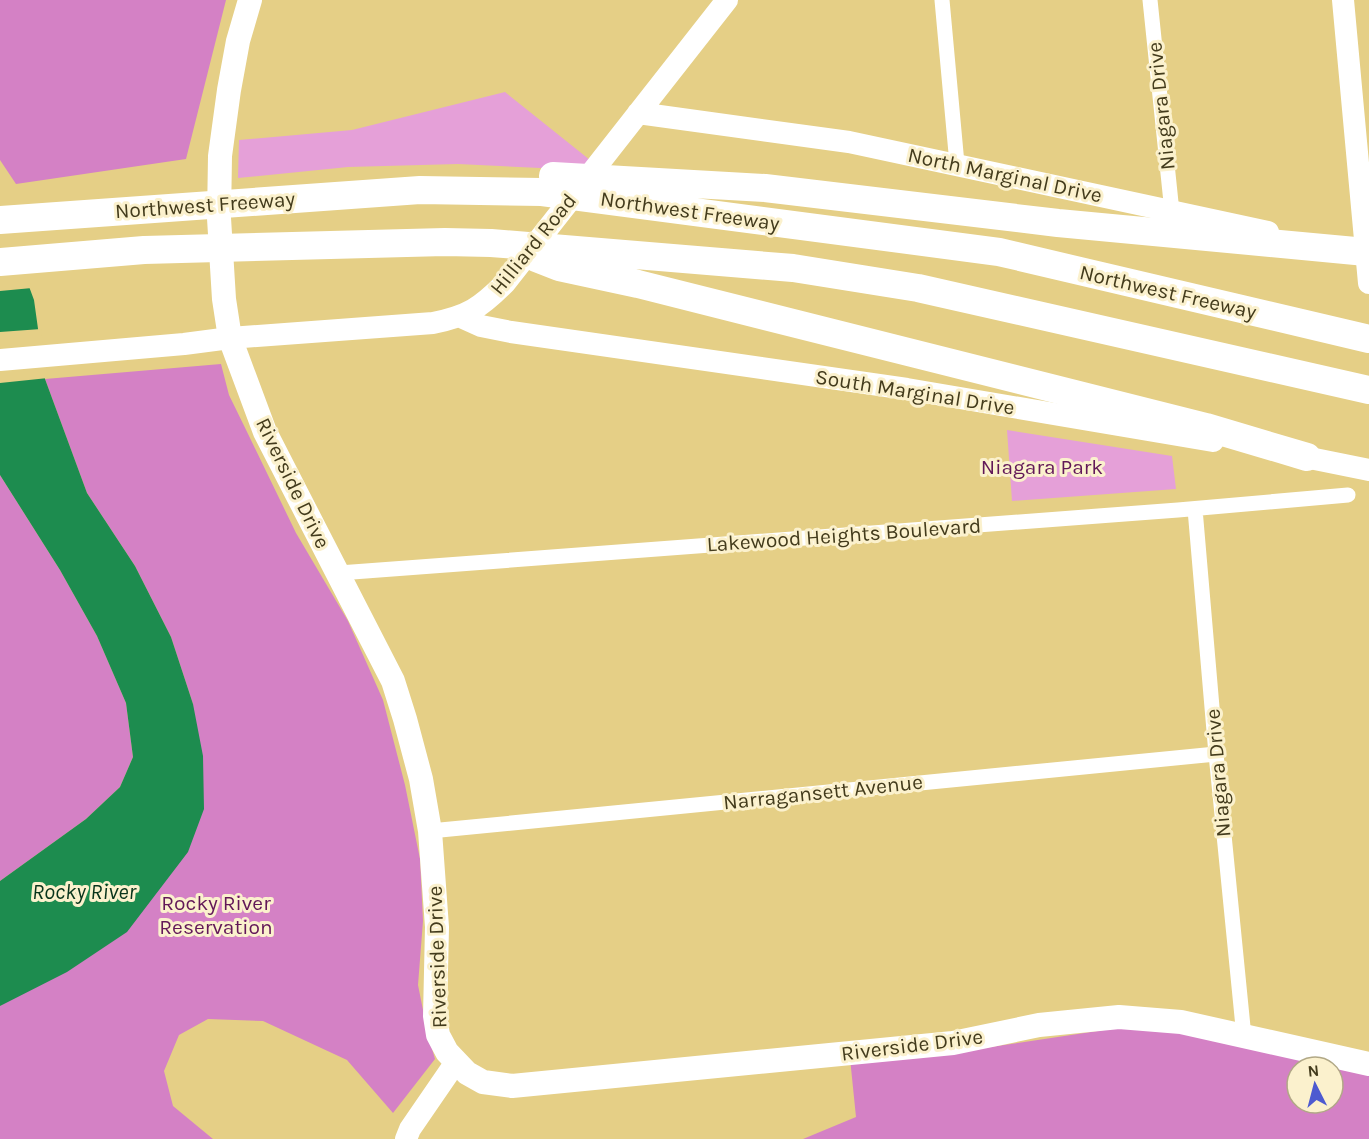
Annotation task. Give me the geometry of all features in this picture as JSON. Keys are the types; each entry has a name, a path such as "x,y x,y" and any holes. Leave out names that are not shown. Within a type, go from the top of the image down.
{"highway":[{"path":"177,207 333,184 433,175 542,176 765,188 1368,260"},
{"name":"Northwest Freeway","path":"0,220 420,190 542,192 999,252 1369,339"},
{"path":"491,243 559,267 638,284 1195,424 1307,457"},
{"name":"Northwest Freeway","path":"0,262 144,250 491,243 794,268 918,288 1369,390"}],"main road":[{"name":"Riverside Drive","path":"250,0 233,70 220,156 219,218 224,299 230,338 265,432 393,681 421,779 430,831 437,927 435,1016 438,1035 447,1052 467,1073 483,1082 512,1086 953,1043 1039,1025 1119,1017 1181,1022 1369,1064"},
{"name":"Hilliard Road","path":"0,360 230,338 433,323 461,317 488,300 505,283 610,146 727,0"},
{"path":"1343,0 1369,283"},
{"name":"North Marginal Drive","path":"638,113 849,142 1172,212 1368,260"},
{"name":"South Marginal Drive","path":"461,317 481,326 511,332 907,389 1307,457 1369,470"},
{"path":"406,1139 410,1129 456,1062"}],"street":[{"path":"942,0 957,164"},
{"name":"Niagara Drive","path":"1150,0 1172,212"},
{"name":"Lakewood Heights Boulevard","path":"339,573 1195,509 1348,495"},
{"name":"Niagara Drive","path":"1195,509 1244,1037"},
{"name":"Narragansett Avenue","path":"430,831 1216,754"}],"green space":[{"path":"0,0 226,0 186,159 16,184 0,160"},
{"path":"505,92 590,160 583,170 458,164 348,167 238,178 239,140 352,130"},
{"name":"Rocky River Reservation","path":"221,364 229,395 296,533 348,621 383,700 405,785 420,859 423,921 418,985 435,1059 393,1113 347,1060 263,1021 208,1019 179,1035 164,1071 173,1106 213,1139 0,1139 0,1006 8,1000 193,704 171,637 135,566 87,493 45,379"},
{"name":"Niagara Park","path":"1007,430 1172,456 1176,489 1012,501"},
{"path":"0,475 60,570 97,636 126,703 133,757 120,787 86,819 0,881"},
{"path":"1118,1028 1207,1032 1310,1055 1285,1055 1285,1115 1345,1115 1345,1063 1369,1068 1369,1139 803,1139 856,1117 850,1058 977,1049"}],"water":[{"name":"Rocky River","path":"0,208 34,300 45,379 87,493 135,566 171,637 193,704 203,756 204,809 188,852 127,932 67,972 0,1006 0,881 86,819 120,787 133,757 126,703 97,636 60,570 0,475"}],"pier":[{"path":"0,205 3,207 32,288 0,291"},
{"path":"41,329 48,378 0,383 0,332"}]}
